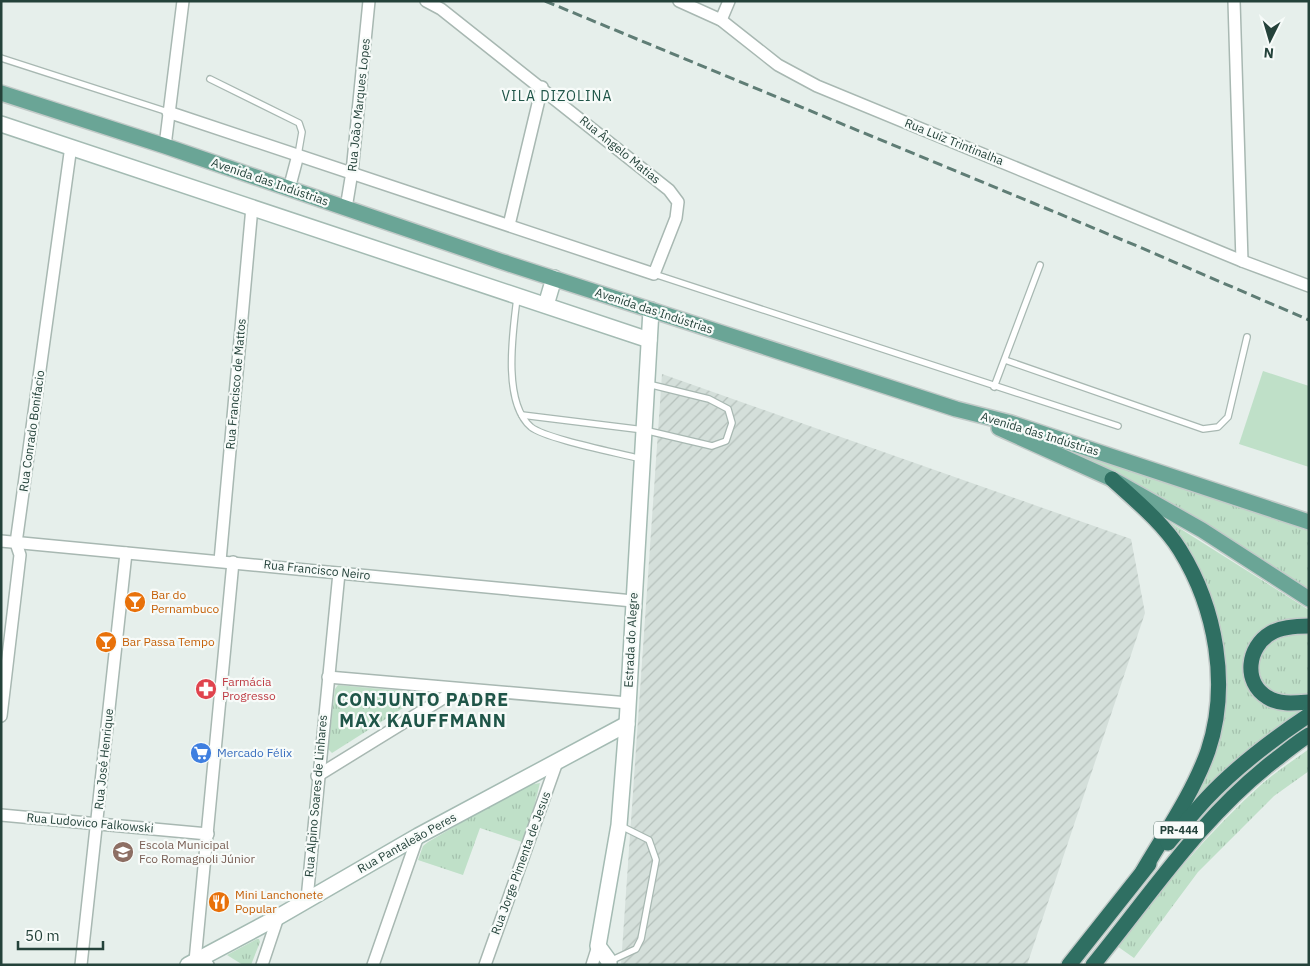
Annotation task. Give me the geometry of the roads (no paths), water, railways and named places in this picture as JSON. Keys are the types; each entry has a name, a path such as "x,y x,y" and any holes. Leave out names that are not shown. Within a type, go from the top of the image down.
{"highway":[{"path":"1112,479 1151,515 1179,550 1202,594 1214,633 1218,701 1214,730 1208,751 1198,776 1143,871"},
{"path":"1309,626 1294,627 1271,633 1257,645 1252,655 1251,669 1253,681 1258,689 1268,698 1282,703 1309,702"},
{"name":"PR-444","path":"1069,965 1143,871 1214,792 1283,732 1309,715"},
{"name":"PR-444","path":"1093,965 1183,850 1222,806 1251,778 1309,736"}],"main road":[{"name":"Avenida das Indústrias","path":"1,93 165,146 651,310 956,409 1011,423 1309,522"},
{"path":"956,409 1112,479 1202,530 1309,599"}],"street":[{"path":"165,146 183,1"},
{"name":"Rua João Marques Lopes","path":"346,208 352,172 369,1"},
{"name":"Rua Ângelo Matias","path":"426,1 441,9 542,87 669,190 678,202 676,218 654,274"},
{"name":"Rua Luiz Trintinalha","path":"679,1 721,20 778,65 817,86 1242,261 1309,286"},
{"path":"721,20 729,1"},
{"path":"1234,1 1242,261"},
{"path":"509,226 542,87"},
{"path":"168,112 654,274"},
{"path":"1,124 649,340"},
{"name":"Rua Conrado Bonifacio","path":"1,716 20,555 16,543 71,146"},
{"path":"289,189 298,154"},
{"name":"Rua Francisco de Mattos","path":"220,561 252,207"},
{"path":"546,305 554,278"},
{"name":"Estrada do Alegre","path":"598,946 619,825 627,724 651,310"},
{"name":"Rua Francisco Neiro","path":"1,541 633,601"},
{"name":"Rua José Henrique","path":"81,965 126,553"},
{"path":"197,963 233,562"},
{"name":"Rua Alpino Soares de Linhares","path":"307,899 317,776 339,573"},
{"path":"328,676 628,703"},
{"path":"317,776 458,688"},
{"name":"Rua Pantaleão Peres","path":"197,963 418,836 627,724"},
{"name":"Rua Jorge Pimenta de Jesus","path":"485,965 557,762"},
{"name":"Rua Ludovico Falkowski","path":"1,815 208,834"},
{"path":"373,965 418,836"},
{"path":"262,965 278,917"},
{"path":"598,946 609,963"},
{"path":"592,965 598,946"}],"lane":[{"path":"1,58 168,112"},
{"path":"210,79 298,123 302,132 298,154"},
{"path":"994,387 1040,265"},
{"path":"654,274 994,387 1118,426"},
{"path":"517,295 511,347 512,382 522,415 532,427 555,437 643,459"},
{"path":"1004,360 1203,429 1218,427 1228,416 1247,337"},
{"path":"522,415 644,430 712,446 726,441 732,423 728,409 709,399 647,384"},
{"path":"609,963 636,949 641,939 656,860 649,840 619,825"}],"railway":[{"path":"545,1 1137,246 1309,320"}],"place":[{"name":"Bar do Pernambuco","path":"135,602"},
{"name":"Bar Passa Tempo","path":"106,642"},
{"name":"Farmácia Progresso","path":"206,689"},
{"name":"Mercado Félix","path":"201,753"},
{"name":"Escola Municipal Fco Romagnoli Júnior","path":"123,852"},
{"name":"Mini Lanchonete Popular","path":"219,902"}],"district":[{"name":"VILA DIZOLINA","path":"557,96"},
{"name":"CONJUNTO PADRE MAX KAUFFMANN","path":"423,710"}]}
